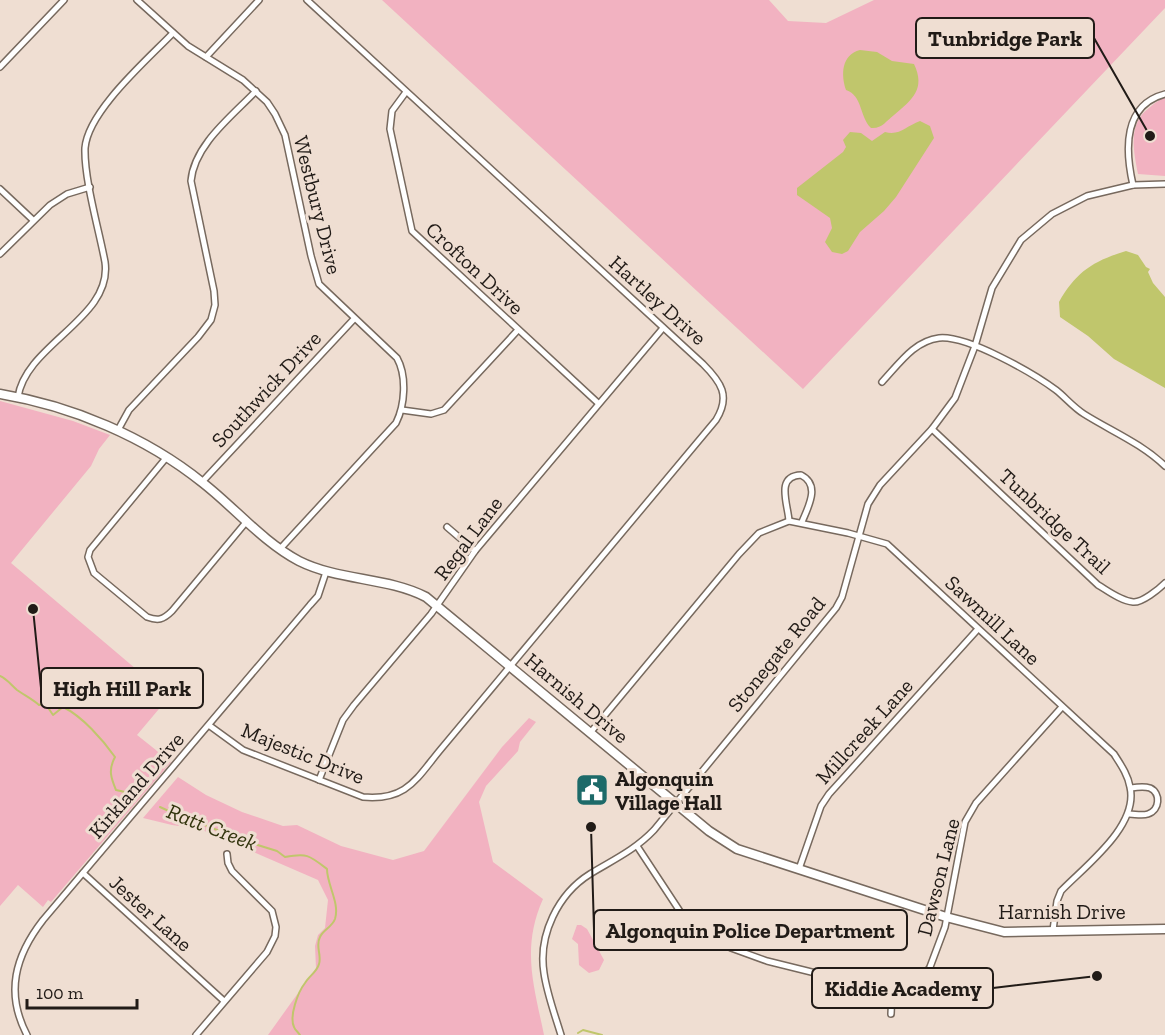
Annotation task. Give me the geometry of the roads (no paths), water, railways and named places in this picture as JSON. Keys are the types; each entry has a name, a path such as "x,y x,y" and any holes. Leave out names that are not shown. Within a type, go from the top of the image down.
{"street":[{"path":"0,67 64,0"},
{"name":"Westbury Drive","path":"137,0 188,46 230,71 256,91 275,114 285,135 316,277 323,289 397,358 403,377 402,410"},
{"path":"206,57 259,0"},
{"name":"Hartley Drive","path":"307,0 715,376 722,390 720,413 510,666"},
{"path":"18,397 20,386 26,375 92,304 104,284 105,262 90,187 85,148 89,132 111,98 173,33"},
{"path":"118,430 129,410 198,337 211,320 215,306 214,291 191,181 192,172 204,146 256,91"},
{"name":"Crofton Drive","path":"406,92 392,111 390,129 412,231 598,403"},
{"path":"1133,184 1128,149 1130,129 1137,112 1156,96 1165,94"},
{"name":"Stonegate Road","path":"561,1035 544,974 543,951 549,926 562,900 589,875 637,846 676,803 836,608 842,597 868,504 880,485 932,429 955,398 975,346 992,288 1021,240 1052,214 1087,196 1133,184 1165,184"},
{"path":"0,254 33,220 58,199 90,187"},
{"path":"0,189 33,220"},
{"name":"Southwick Drive","path":"202,482 354,319"},
{"name":"Regal Lane","path":"319,780 348,713 437,605 475,551 663,328"},
{"path":"280,549 390,431 402,410 430,414 444,410 517,330"},
{"path":"882,381 915,347 924,342 941,338 975,346 1027,370 1056,390 1082,413 1154,455 1165,466"},
{"name":"Harnish Drive","path":"0,394 66,411 118,430 202,482 280,549 297,560 326,572 412,590 437,605 709,831 737,849 946,917 1004,932 1165,929"},
{"name":"Tunbridge Trail","path":"932,429 1098,585 1132,602 1165,583"},
{"path":"166,458 90,550 88,557 94,573 147,617 157,621 165,618 247,521"},
{"path":"789,521 784,488 791,477 801,475 810,481 813,491 802,522"},
{"name":"Sawmill Lane","path":"590,733 753,539 770,527 789,521 802,522 887,544 1114,754 1125,771 1131,788 1129,814"},
{"path":"447,527 475,551"},
{"name":"Kirkland Drive","path":"27,1035 15,999 16,975 21,953 34,932 318,596 326,572"},
{"name":"Millcreek Lane","path":"799,870 821,806 828,794 978,629"},
{"name":"Majestic Drive","path":"210,726 243,750 363,797 392,796 405,790 510,666"},
{"name":"Dawson Lane","path":"892,993 920,984 930,967 945,927 965,822 976,803 1062,707"},
{"path":"1053,930 1056,901 1061,891 1110,841 1129,814 1150,813 1154,810 1158,802 1152,789 1131,788"},
{"path":"637,846 692,926 731,948 767,961 892,993 891,1014"},
{"path":"196,1035 273,944 276,927 272,912 232,871 227,854"},
{"name":"Jester Lane","path":"83,873 224,1001"}],"waterway":[{"name":"Ratt Creek","path":"0,676 39,705 45,703 53,715 63,707 85,722 115,757 111,774 116,790 134,794"},
{"name":"Ratt Creek","path":"160,807 173,813 175,818 180,815 227,834 231,832 248,842 277,851 285,857 308,856 327,869 336,913 334,922 319,940 318,967 302,987 295,1004 293,1022 294,1028 300,1035"},
{"name":"Ratt Creek","path":"578,1033 583,1030 602,1035"}],"place":[{"name":"Tunbridge Park","path":"1150,136"},
{"name":"High Hill Park","path":"33,609"},
{"name":"Algonquin Village Hall","path":"592,790"},
{"name":"Algonquin Police Department","path":"591,827"},
{"name":"Kiddie Academy","path":"1097,976"}]}
